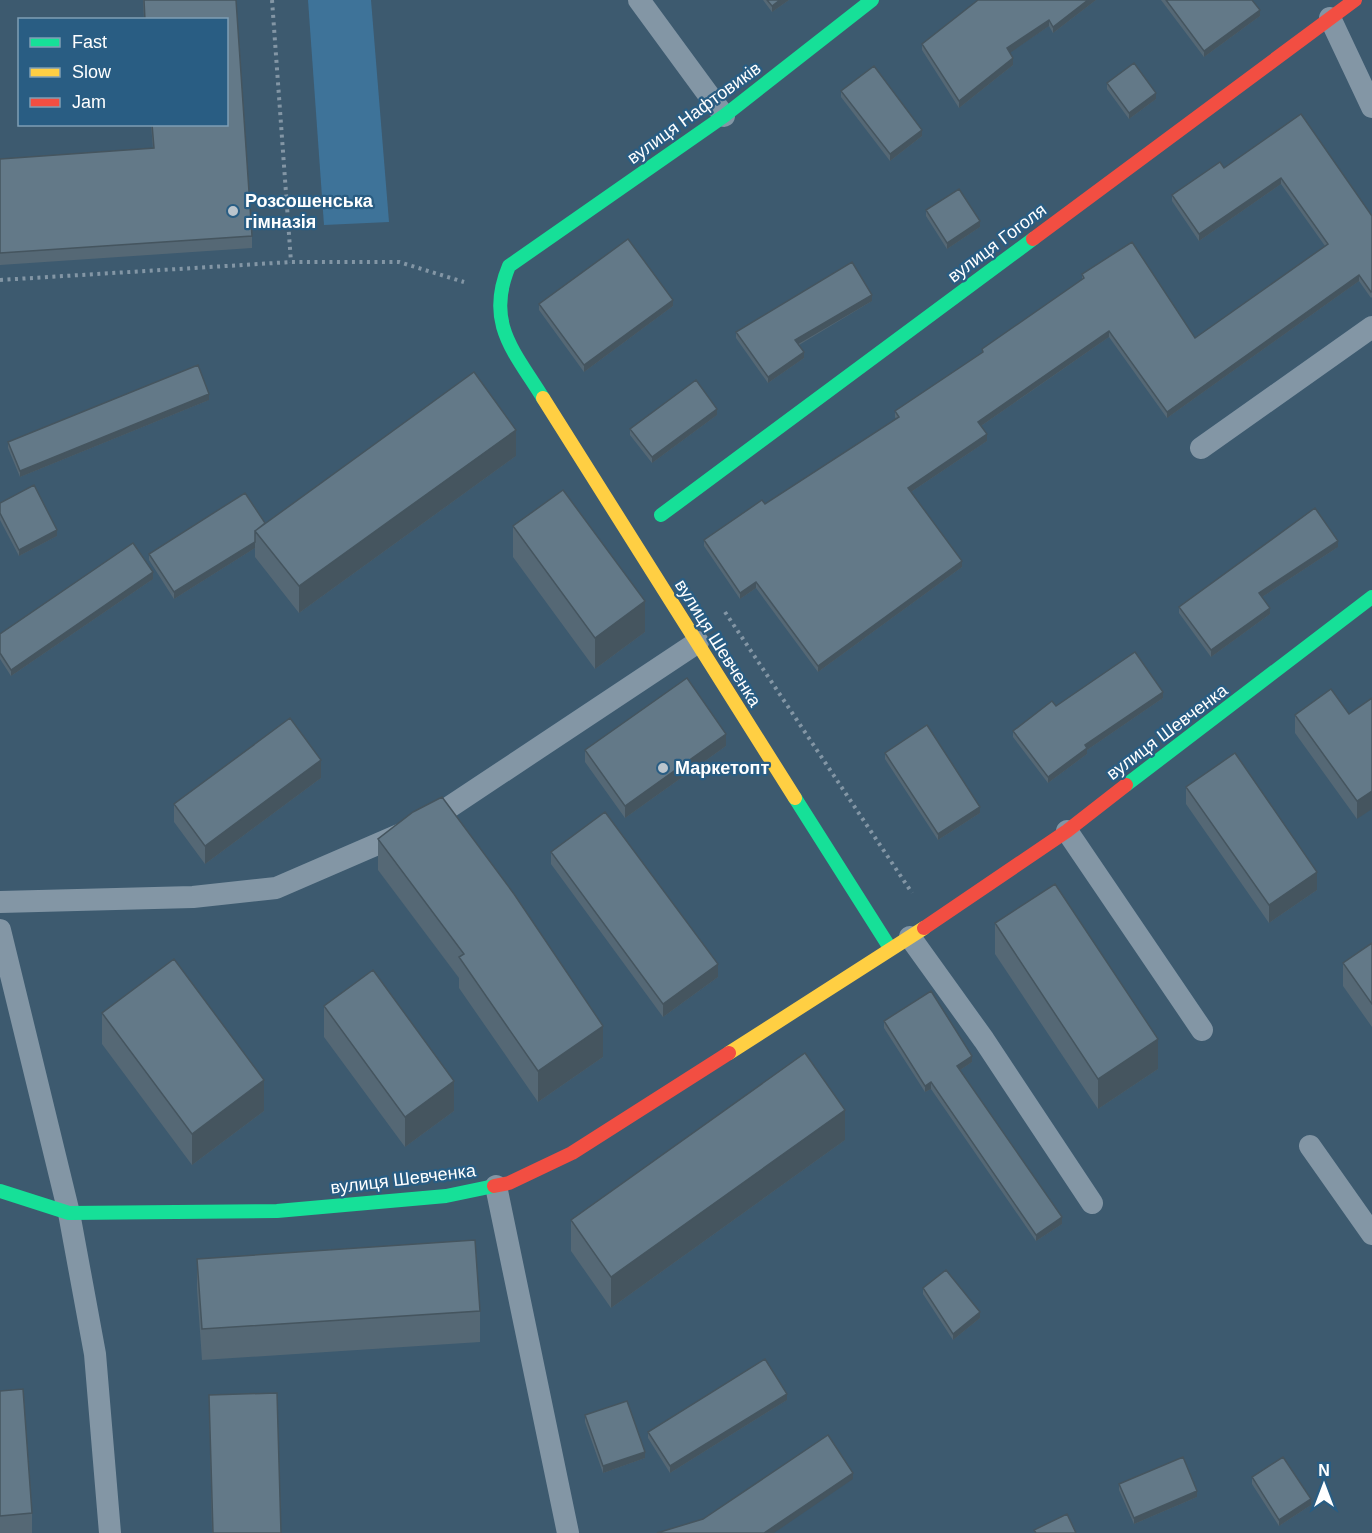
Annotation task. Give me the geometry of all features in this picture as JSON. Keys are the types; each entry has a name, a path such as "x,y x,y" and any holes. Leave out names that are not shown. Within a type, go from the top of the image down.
{"street":[{"name":"вулиця Нафтовиків","path":"498,295 509,266 723,116 872,0"},
{"name":"вулиця Гоголя","path":"661,515 1355,0"},
{"name":"вулиця Шевченка","path":"498,295 500,328 890,948"},
{"name":"вулиця Шевченка","path":"0,1191 69,1213 277,1211 446,1196 509,1183 572,1153 910,937 1067,831 1372,597"}],"lane":[{"path":"639,0 723,116"},
{"path":"1330,18 1372,107"},
{"path":"1201,448 1372,327"},
{"path":"0,902 193,897 276,888 424,824 698,642"},
{"path":"1067,831 1202,1030"},
{"path":"0,930 69,1213 95,1354 110,1533"},
{"path":"910,937 984,1040 1092,1203"},
{"path":"1310,1146 1369,1224"},
{"path":"496,1186 568,1533"}],"path":[{"path":"272,0 291,262"},
{"path":"0,280 291,262 399,262 498,295"},
{"path":"720,604 931,922"}],"shaded area":[{"path":"308,0 371,0 389,222 324,225"}],"building":[{"path":"144,0 236,0 252,236 0,253 0,159 154,148 152,126 228,126 228,18 145,18"},
{"path":"767,0 780,0 772,6"},
{"path":"978,0 1088,0 1053,27 1049,20 1007,48 1013,58 959,101 922,44"},
{"path":"1166,0 1252,0 1260,10 1204,51"},
{"path":"1134,63 1156,93 1129,113 1107,83"},
{"path":"874,66 922,130 890,154 841,91"},
{"path":"1301,114 1372,216 1371,292 1359,275 1167,412 1109,331 978,422 987,434 908,488 962,561 818,666 756,582 740,593 704,540 762,500 765,504 899,417 895,411 983,352 982,349 1084,278 1082,274 1132,242 1195,338 1328,244 1281,178 1199,234 1172,195 1220,162 1224,168"},
{"path":"959,189 980,221 947,243 926,210"},
{"path":"628,239 673,300 584,365 539,304"},
{"path":"852,262 872,295 795,340 804,352 768,377 736,332"},
{"path":"198,365 209,394 20,471 8,442"},
{"path":"474,372 516,430 299,586 255,531"},
{"path":"696,380 717,409 652,457 630,429"},
{"path":"34,485 57,530 19,550 0,513 0,503"},
{"path":"563,490 645,601 595,638 513,526"},
{"path":"245,493 265,523 255,531 255,542 174,592 149,554"},
{"path":"1315,508 1338,541 1259,593 1270,608 1211,650 1179,607"},
{"path":"133,543 153,572 11,670 0,653 0,634"},
{"path":"1135,652 1163,692 1085,745 1087,748 1048,777 1013,731 1052,701 1056,706"},
{"path":"687,678 726,734 625,806 585,750"},
{"path":"1331,689 1349,714 1372,698 1372,791 1357,801 1295,715"},
{"path":"290,718 321,760 205,846 174,804"},
{"path":"927,725 980,807 938,834 885,753"},
{"path":"1235,753 1317,872 1269,905 1186,787"},
{"path":"442,797 514,894 603,1026 538,1071 459,957 464,954 378,839 413,812"},
{"path":"605,812 718,964 663,1004 551,852"},
{"path":"1055,884 1158,1039 1098,1079 995,923"},
{"path":"1372,943 1372,1004 1343,963"},
{"path":"174,959 264,1080 192,1134 102,1013"},
{"path":"373,970 454,1081 405,1117 324,1006"},
{"path":"931,991 972,1056 957,1066 1062,1217 1036,1235 931,1082 925,1086 884,1021"},
{"path":"805,1053 845,1110 611,1277 571,1220"},
{"path":"475,1240 480,1311 202,1329 197,1259"},
{"path":"946,1270 980,1312 953,1334 923,1288"},
{"path":"765,1359 787,1394 670,1466 648,1432"},
{"path":"23,1389 32,1513 0,1516 0,1391"},
{"path":"277,1393 281,1533 213,1533 209,1395"},
{"path":"627,1401 645,1452 603,1466 585,1415"},
{"path":"828,1435 853,1473 764,1533 657,1533 703,1519"},
{"path":"1183,1457 1197,1491 1134,1518 1119,1484"},
{"path":"1283,1457 1311,1499 1279,1520 1252,1477"},
{"path":"1067,1514 1076,1533 1036,1533 1034,1530"}],"traffic: fast":[{"path":"543,398 506,336 500,304 502,286 509,266 724,116 872,0"},
{"path":"661,515 1033,239"},
{"path":"1126,785 1372,597"},
{"path":"795,798 890,948"},
{"path":"0,1191 69,1213 277,1211 446,1196 494,1186"}],"traffic: slow":[{"path":"543,398 795,798"},
{"path":"729,1053 924,928"}],"traffic: jam":[{"path":"1033,239 1355,0"},
{"path":"924,928 1067,831 1126,785"},
{"path":"494,1186 509,1183 572,1153 729,1053"}],"place":[{"name":"Розсошенська гімназія","path":"233,211"},
{"name":"Маркетопт","path":"663,768"}]}
